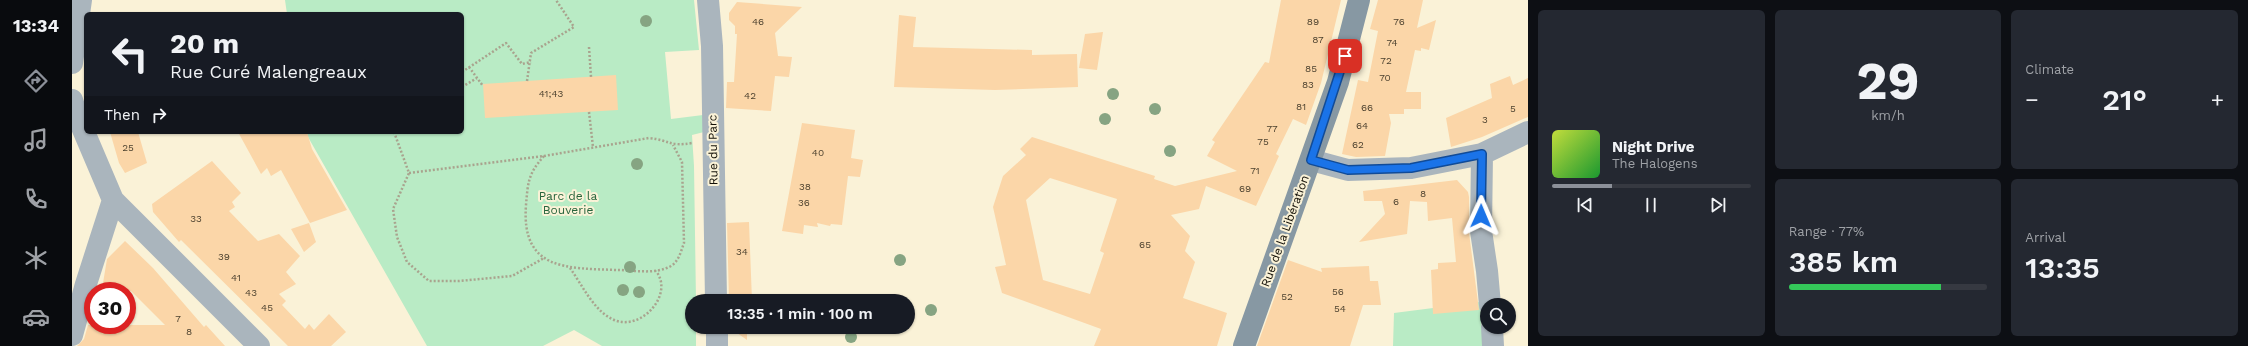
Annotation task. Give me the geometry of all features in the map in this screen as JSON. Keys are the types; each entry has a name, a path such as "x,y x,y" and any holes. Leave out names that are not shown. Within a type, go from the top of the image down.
{"street":[{"path":"72,63 81,0"},
{"name":"Rue du Parc","path":"708,0 712,46 716,294"},
{"name":"Rue de la Libération","path":"1244,346 1338,82 1359,0"},
{"path":"74,107 84,131"},
{"path":"1311,160 1348,170 1403,168 1482,154 1528,132"},
{"path":"85,134 113,200 259,346"},
{"path":"1482,154 1481,231 1489,298"},
{"path":"72,335 86,284 113,200"},
{"path":"717,334 717,346"},
{"path":"1492,334 1493,346"}],"path":[{"path":"527,81 531,62 531,53 574,27 556,0"},
{"path":"464,71 506,43 522,64 531,62"},
{"path":"589,47 591,77"},
{"path":"469,67 484,86"},
{"path":"464,86 477,78"},
{"path":"589,112 593,147"},
{"path":"395,134 409,173 393,209 397,237 407,262 430,281 459,281 512,276 544,258"},
{"path":"409,173 544,156 649,138 658,139 673,145 692,143"},
{"path":"544,156 528,179 526,210 528,234 531,245 544,258 554,264 570,268 656,271 672,265 680,255 684,243 682,162 673,145"},
{"path":"570,268 600,310 617,321 630,322 648,313 657,303 662,280 656,271"}],"green space":[{"name":"Parc de la Bouverie","path":"285,0 694,0 699,50 665,52 671,119 703,115 704,132 692,135 694,166 696,294 685,294 685,334 696,334 696,346 602,346 574,330 543,346 427,346 307,134 464,134 464,12 287,12"},
{"path":"1480,302 1480,334 1482,334 1483,346 1393,346 1394,313"}],"building":[{"path":"1281,0 1341,0 1321,83 1306,125 1293,119 1276,154 1279,156 1256,206 1206,186 1199,209 1171,215 1190,236 1185,251 1195,262 1183,298 1227,313 1217,346 1094,346 1101,329 1002,293 995,267 1006,265 993,207 1003,176 1026,155 1020,149 1032,137 1155,176 1154,179 1175,186 1237,171 1207,156 1215,142 1212,140 1265,62 1269,63","holes":["1050,178 1117,199 1100,251 1104,253 1090,294 1043,280 1026,200"]},
{"path":"1378,0 1423,0 1417,28 1436,20 1429,50 1421,48 1421,51 1415,50 1406,92 1421,92 1421,109 1404,109 1404,114 1389,114 1391,123 1385,156 1356,157 1342,154 1358,80 1368,82 1378,31 1370,29"},
{"path":"737,2 802,7 775,33 778,56 792,57 789,77 775,76 771,111 726,108 727,82 734,82 737,34 735,34 735,26 729,20 729,13"},
{"path":"899,15 916,17 913,47 1032,50 1032,55 1077,54 1078,87 995,90 894,87"},
{"path":"1103,32 1097,70 1079,68 1085,34"},
{"path":"616,75 618,110 485,118 483,84"},
{"path":"1510,76 1513,85 1528,78 1528,117 1482,137 1451,147 1446,118 1492,98 1490,84"},
{"path":"802,123 855,130 851,158 863,160 860,177 848,176 842,225 831,224 830,226 817,223 818,227 804,225 803,234 782,231"},
{"path":"111,134 139,134 147,163 125,173 119,163"},
{"path":"239,134 308,134 312,149 347,210 310,223 281,170 271,176 267,168 261,174"},
{"path":"212,161 241,193 232,202 235,207 229,211 258,241 279,234 300,256 286,272 296,284 279,294 286,301 282,305 305,329 309,324 314,330 329,314 346,332 331,346 288,346 181,240 179,242 153,212 152,204"},
{"path":"1457,180 1468,192 1469,197 1469,233 1479,310 1433,314 1431,270 1438,269 1438,263 1456,262 1452,218 1428,221 1427,202 1410,201 1407,234 1359,242 1385,214 1382,201 1364,201 1363,191"},
{"path":"749,222 752,294 729,294 727,223"},
{"path":"309,223 316,242 304,252 291,229"},
{"path":"125,241 153,268 204,327 206,325 225,346 77,346 84,339 85,334 136,334 136,325 165,325 136,296 136,282 103,282 107,259"},
{"path":"1288,260 1322,272 1321,268 1369,266 1370,281 1378,281 1381,305 1363,305 1350,346 1257,346"},
{"path":"738,334 747,334 747,340"}],"route":[{"path":"1345,56 1338,82 1311,160 1348,170 1411,168 1482,154 1481,216"}]}
